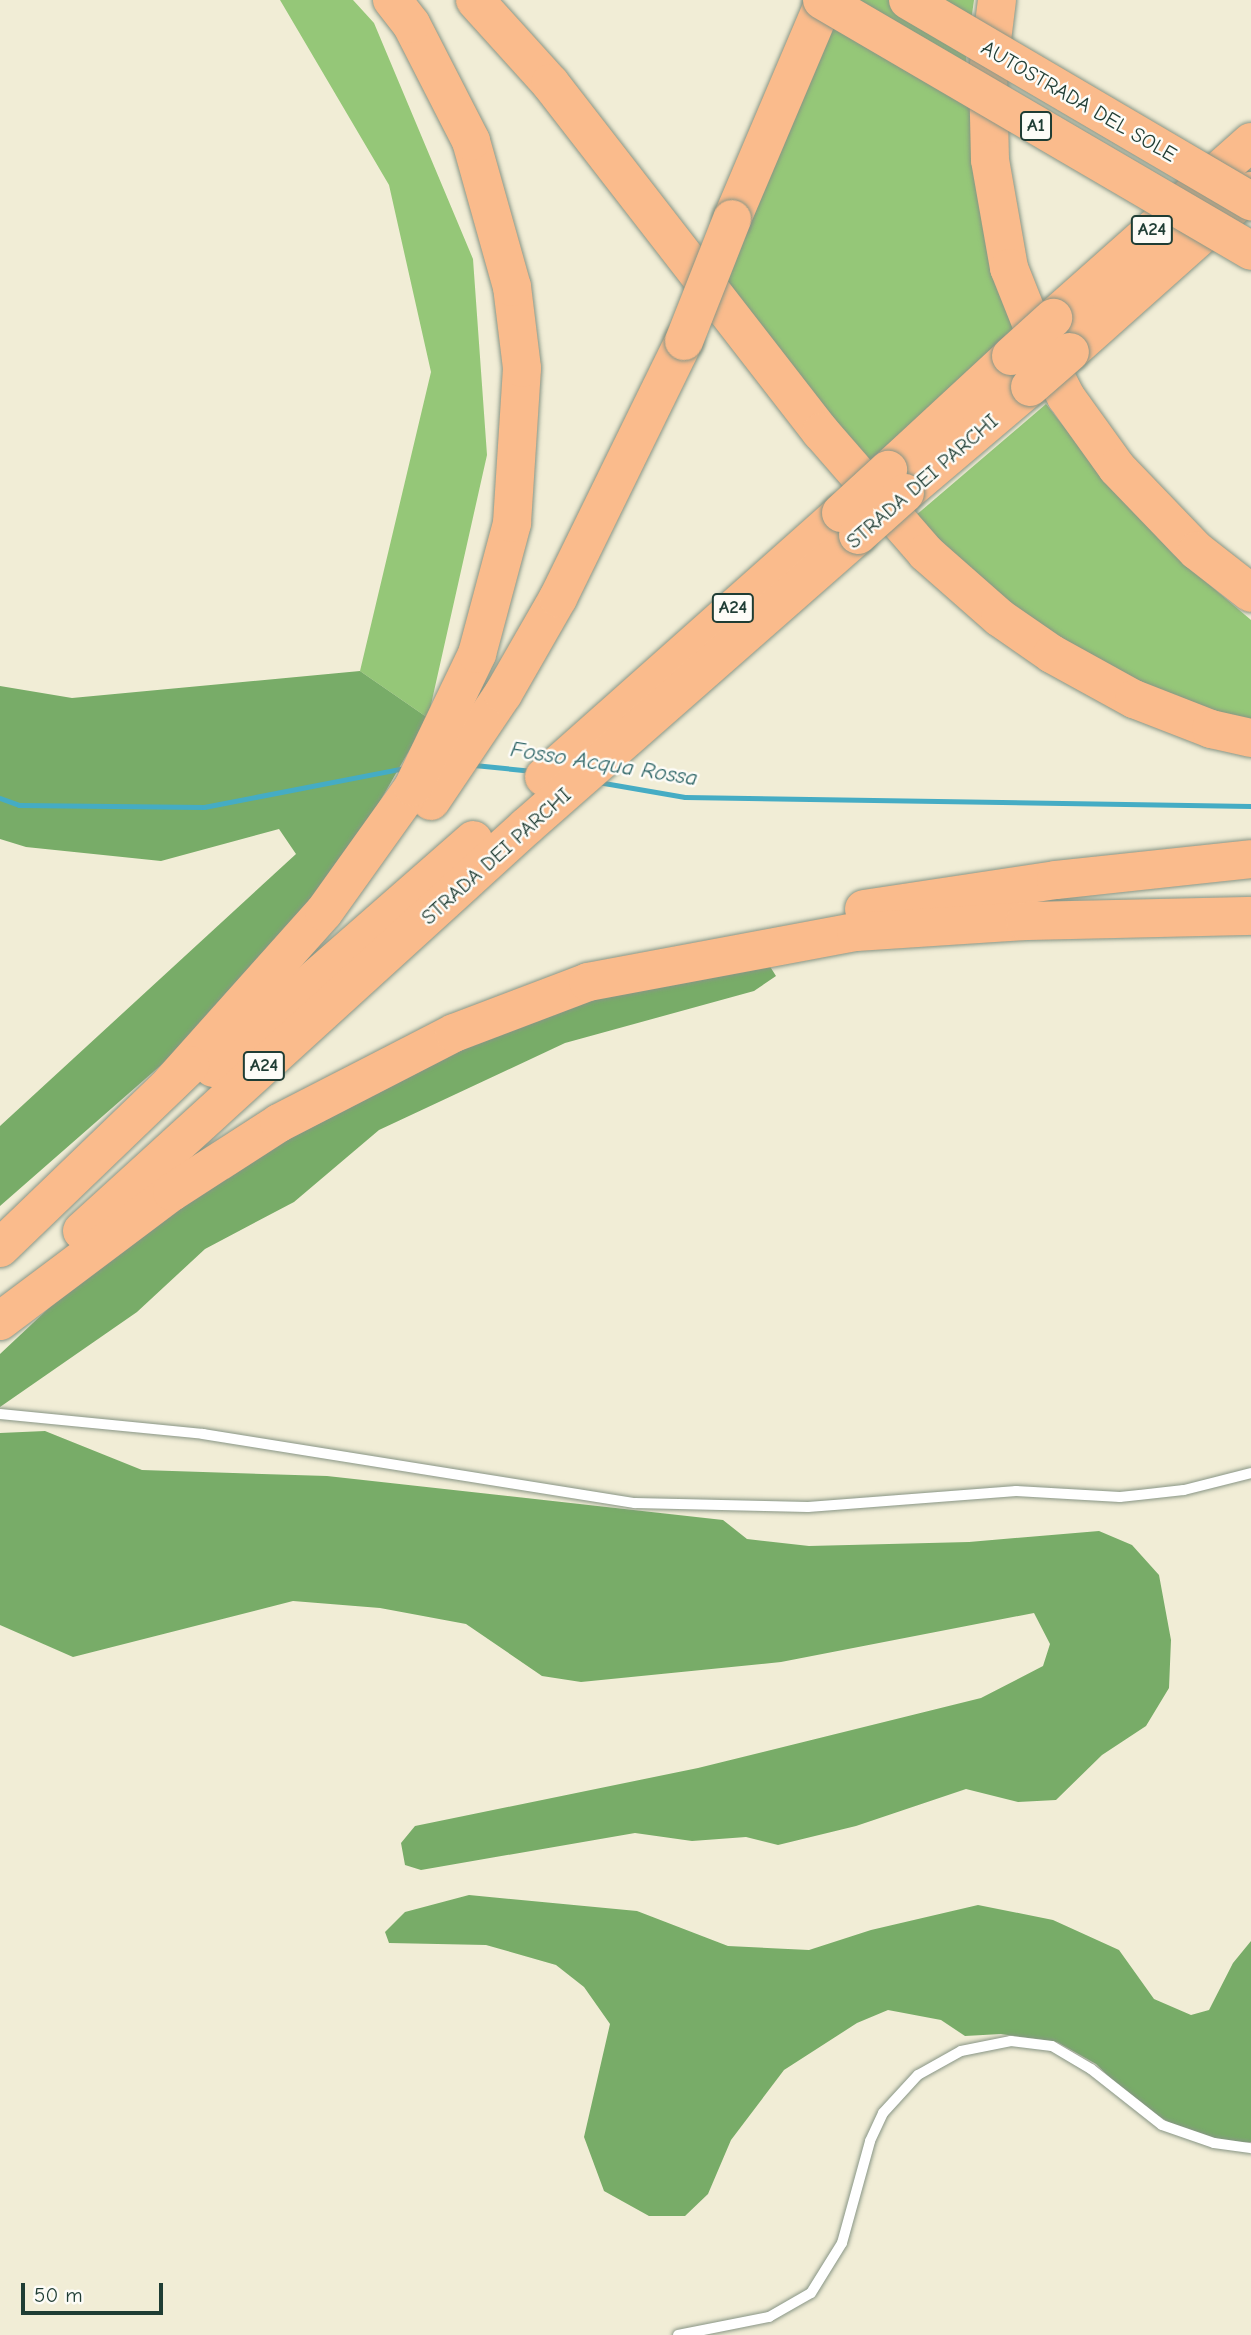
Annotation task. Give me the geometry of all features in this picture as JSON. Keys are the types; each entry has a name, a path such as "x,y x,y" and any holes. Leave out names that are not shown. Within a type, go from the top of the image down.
{"highway":[{"path":"393,0 411,24 471,141 512,287 522,368 512,523 496,594 477,654 435,748 425,791"},
{"path":"475,0 550,83 821,432 926,553 1000,618 1052,654 1133,699 1211,729 1251,738"},
{"path":"0,1248 318,940 425,791 503,694 607,503 684,341 823,0"},
{"name":"AUTOSTRADA DEL SOLE","path":"823,0 1251,251"},
{"name":"AUTOSTRADA DEL SOLE","path":"908,0 1251,202"},
{"path":"997,0 988,72 990,160 1009,268 1040,346 1066,397 1117,468 1197,551 1251,593"},
{"name":"STRADA DEI PARCHI","path":"0,1255 518,817 1021,372 1053,318 1137,243 1248,136"},
{"name":"STRADA DEI PARCHI","path":"1021,372 1070,352 1251,191"},
{"name":"STRADA DEI PARCHI","path":"0,1306 518,817"},
{"path":"0,1321 172,1192 288,1118 454,1033 588,982 675,951 801,920 984,890 1251,859"},
{"path":"588,982 856,932 1048,920 1251,916"}],"lane":[{"path":"1154,278 1251,202"},
{"path":"0,1414 203,1434 635,1503 808,1507 1016,1491 1120,1497 1184,1489 1251,1473"},
{"path":"678,2335 769,2317 811,2293 842,2243 870,2141 883,2113 918,2075 961,2051 1010,2041 1052,2046 1091,2069 1162,2125 1214,2143 1251,2148"}],"green space":[{"path":"280,0 353,0 374,23 473,259 487,455 428,718 360,671 431,372 389,185"},
{"path":"842,0 974,0 966,57 979,197 1020,328 869,461 725,284"},
{"path":"1046,404 1112,488 1173,554 1251,620 1251,723 1128,680 1067,644 998,595 915,516"},
{"path":"360,671 428,718 342,867 176,1052 0,1206 0,1126 296,854 279,829 161,861 26,847 0,839 0,686 72,698"},
{"path":"764,957 776,976 754,991 565,1043 379,1130 294,1202 205,1249 137,1312 0,1407 0,1354 83,1276 243,1163 490,1035 641,983"},
{"path":"45,1431 142,1470 327,1476 723,1520 747,1539 809,1546 969,1542 1099,1531 1132,1545 1159,1575 1171,1640 1169,1688 1146,1726 1102,1755 1056,1800 1018,1802 966,1789 856,1826 778,1845 746,1837 692,1841 635,1833 421,1870 405,1865 401,1843 415,1826 698,1768 981,1698 1043,1666 1050,1644 1034,1613 781,1662 581,1682 542,1676 466,1624 380,1608 293,1601 73,1657 0,1625 0,1433"},
{"path":"469,1895 637,1911 728,1946 809,1950 871,1930 978,1905 1053,1920 1119,1950 1154,1999 1191,2015 1209,2010 1233,1963 1251,1941 1251,2142 1223,2142 1172,2124 1136,2103 1096,2064 1057,2042 1001,2034 965,2036 941,2020 888,2010 857,2023 784,2070 731,2140 708,2194 685,2216 649,2216 604,2191 584,2137 610,2024 584,1987 556,1965 486,1945 389,1943 385,1932 405,1912"}],"waterway":[{"name":"Fosso Acqua Rossa","path":"474,765 533,771"},
{"name":"Fosso Acqua Rossa","path":"0,798 19,805 204,807 405,768"},
{"name":"Fosso Acqua Rossa","path":"598,782 685,797 1251,806"}]}
